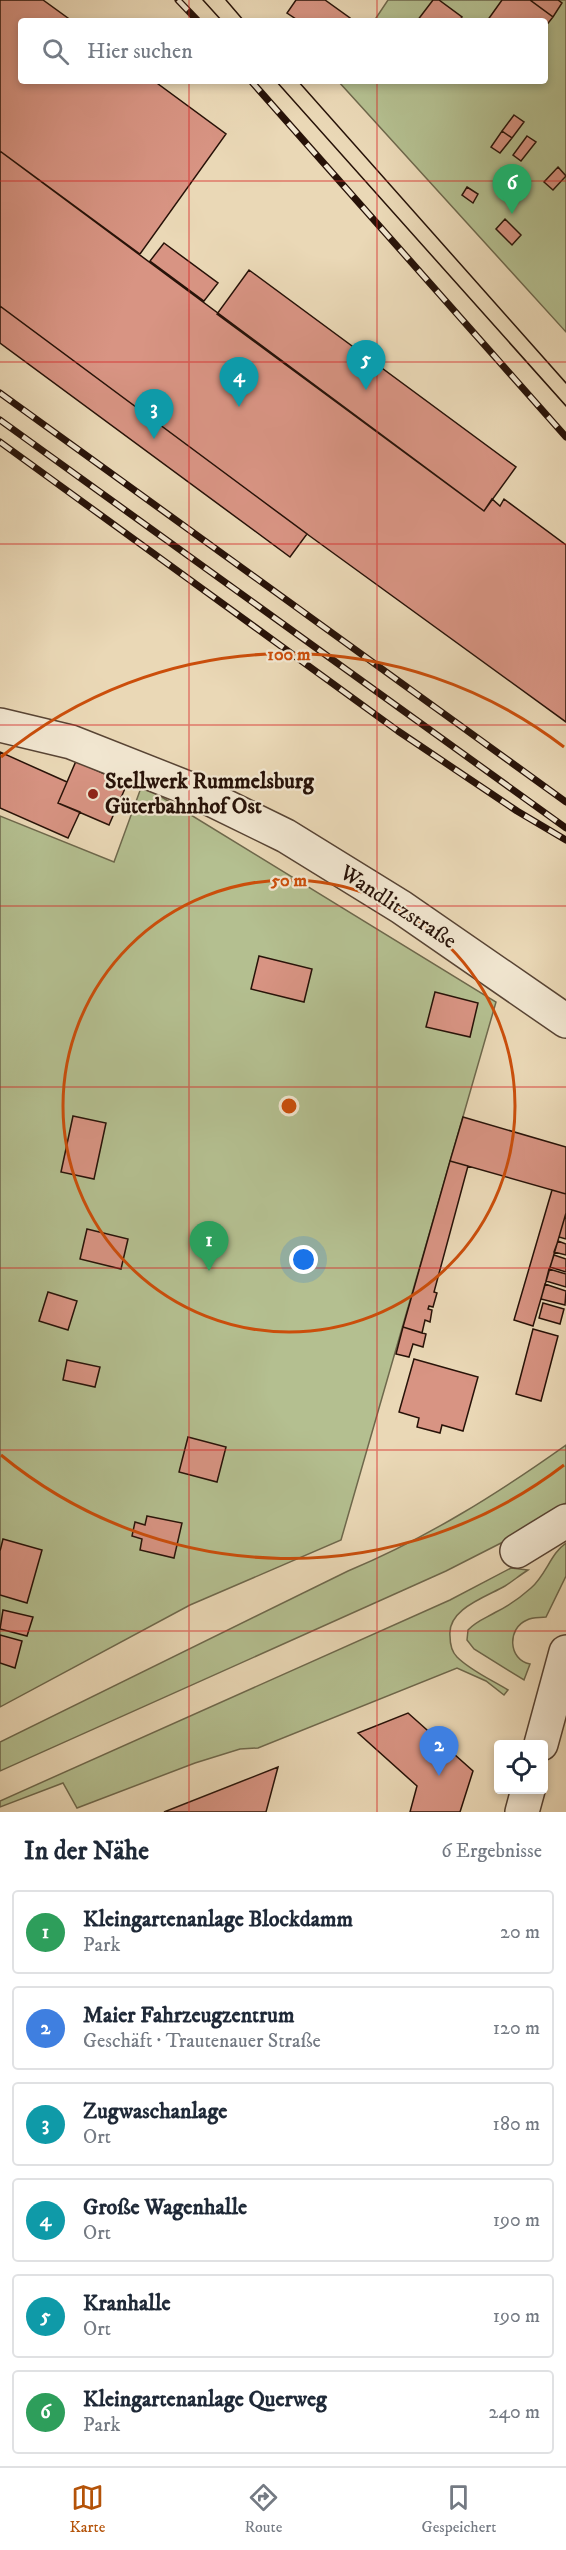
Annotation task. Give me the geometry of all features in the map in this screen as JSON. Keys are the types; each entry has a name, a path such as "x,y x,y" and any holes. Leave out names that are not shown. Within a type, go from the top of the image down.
{"street":[{"name":"Wandlitzstraße","path":"0,725 71,742 190,789 286,836 401,907 566,1021"},
{"path":"517,1551 566,1521"},
{"path":"542,1740 566,1652"},
{"path":"522,1812 527,1794"}],"green space":[{"path":"388,0 566,0 566,332 341,84 548,84 548,18 376,18"},
{"path":"142,785 496,1002 341,1540 190,1605 0,1707 0,816 114,862"},
{"path":"566,1445 566,1503 505,1541 446,1571 0,1771 0,1742 434,1530 488,1498"},
{"path":"566,1543 566,1576 546,1617 534,1618 520,1624 513,1636 517,1657 530,1664 524,1680 474,1649 467,1640 468,1630 531,1588 541,1577 556,1552"},
{"path":"511,1568 528,1570 461,1611 451,1627 450,1636 451,1647 457,1657 475,1671 508,1690 504,1695 486,1681 457,1668 258,1748 240,1749 195,1763 77,1808 63,1783 0,1807 0,1801 450,1600"}],"building":[{"path":"0,0 43,0 68,18 18,18 18,84 158,84 226,134 140,254 0,151"},
{"path":"296,0 325,0 350,18 294,18 287,13"},
{"path":"433,0 439,0 462,17 461,18 419,18"},
{"path":"502,0 530,0 553,17 548,23 548,18 489,18"},
{"path":"530,0 558,0 562,3 553,17"},
{"path":"514,115 524,122 512,138 502,131"},
{"path":"502,131 512,138 500,153 491,147"},
{"path":"527,136 536,142 521,161 513,155"},
{"path":"0,151 484,511 492,499 500,506 504,499 566,545 566,722 307,534 0,306"},
{"path":"558,167 566,176 553,190 544,182"},
{"path":"467,187 478,194 473,203 462,195"},
{"path":"505,219 521,235 512,245 496,229"},
{"path":"164,243 218,283 204,301 150,261"},
{"path":"249,270 516,467 484,511 217,314"},
{"path":"0,306 307,534 290,557 0,343"},
{"path":"0,752 67,782 58,803 80,812 68,838 0,808"},
{"name":"Stellwerk Rummelsburg Güterbahnhof Ost","path":"76,761 127,784 109,825 58,803"},
{"path":"259,956 312,969 304,1002 251,989"},
{"path":"435,992 478,1003 470,1037 426,1027"},
{"path":"73,1116 106,1123 94,1179 61,1172"},
{"path":"463,1117 566,1147 566,1194 450,1161"},
{"path":"450,1161 468,1166 434,1292 437,1293 433,1307 429,1306 428,1309 432,1310 430,1322 425,1320 422,1333 403,1327"},
{"path":"552,1190 566,1194 566,1213 533,1326 514,1320"},
{"path":"566,1213 566,1239 559,1237"},
{"path":"87,1229 128,1239 121,1269 80,1259"},
{"path":"558,1241 566,1244 566,1255 554,1252"},
{"path":"554,1255 566,1259 566,1272 550,1267"},
{"path":"549,1269 566,1274 566,1287 546,1281"},
{"path":"545,1284 566,1291 565,1305 541,1299"},
{"path":"48,1292 77,1301 68,1330 39,1321"},
{"path":"543,1303 564,1309 560,1324 539,1318"},
{"path":"403,1327 426,1334 423,1347 413,1344 409,1357 396,1354"},
{"path":"533,1329 558,1336 541,1401 516,1394"},
{"path":"414,1359 478,1377 463,1431 442,1425 440,1433 417,1427 419,1418 399,1412"},
{"path":"67,1360 100,1367 95,1387 63,1380"},
{"path":"188,1437 226,1447 217,1482 179,1472"},
{"path":"147,1516 182,1523 174,1558 140,1550 142,1539 132,1536 135,1522 145,1525"},
{"path":"3,1539 42,1550 27,1603 0,1595 0,1551"},
{"path":"3,1610 33,1617 27,1636 0,1629"},
{"path":"0,1635 22,1641 15,1668 0,1663"},
{"path":"408,1713 473,1771 460,1812 410,1812 417,1786 358,1733"},
{"path":"278,1767 266,1812 164,1812"}],"tram line":[{"path":"203,0 219,18"},
{"path":"226,0 241,18"},
{"path":"279,84 566,406"},
{"path":"301,84 566,383"}],"railway":[{"path":"178,0 195,18"},
{"path":"254,84 566,437"},
{"path":"0,393 566,802"},
{"path":"0,420 566,828"},
{"path":"0,442 398,731 517,811 566,840"}],"place":[{"name":"Kleingartenanlage Querweg","path":"512,214"},
{"name":"Kranhalle","path":"366,390"},
{"name":"Große Wagenhalle","path":"239,407"},
{"name":"Zugwaschanlage","path":"154,439"},
{"name":"Stellwerk Rummelsburg Güterbahnhof Ost","path":"93,794"},
{"name":"Kleingartenanlage Blockdamm","path":"209,1271"},
{"name":"Maier Fahrzeugzentrum","path":"439,1776"}]}
